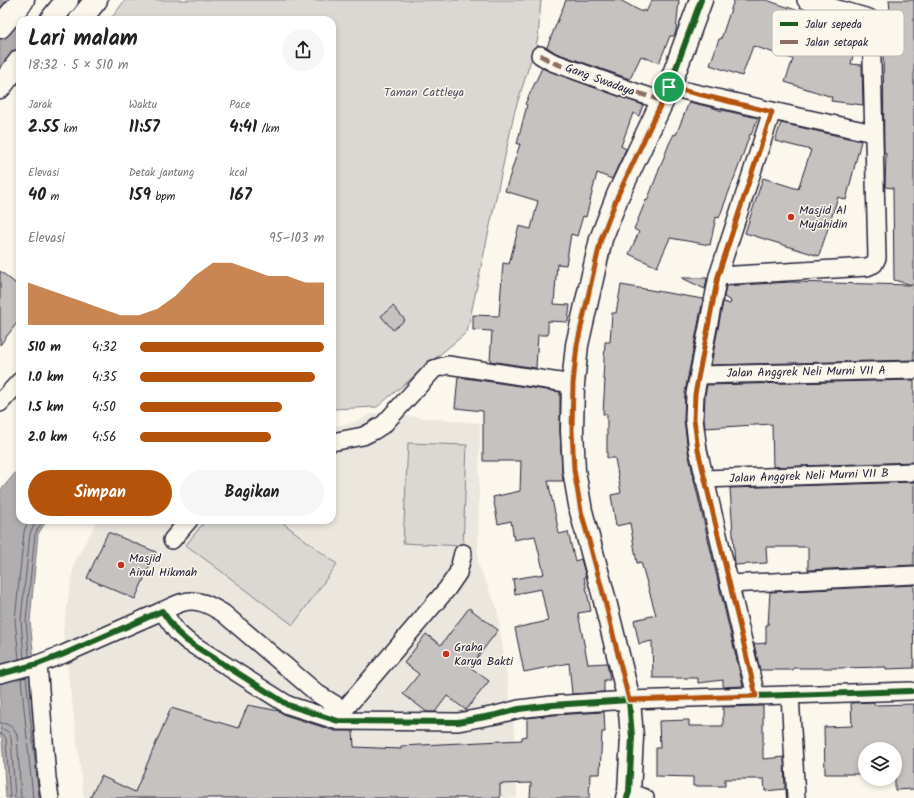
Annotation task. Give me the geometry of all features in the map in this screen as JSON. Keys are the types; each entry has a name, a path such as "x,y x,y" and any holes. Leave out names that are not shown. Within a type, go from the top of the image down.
{"main road":[{"path":"0,27 23,0"},
{"path":"83,16 96,0"},
{"path":"634,796 629,700 581,511 574,462 572,430 573,384 577,345 601,239 618,195 666,94 701,0"},
{"path":"8,89 16,70"}],"street":[{"path":"806,0 841,10"},
{"name":"Gang Swadaya","path":"540,55 552,62 635,92 666,94 772,112 873,133"},
{"path":"718,276 867,267 874,264 877,258 871,56"},
{"path":"756,696 704,479 694,419 695,394 718,276 772,112"},
{"path":"336,441 363,436 384,424 434,369 440,366 448,365 573,384"},
{"name":"Jalan Anggrek Neli Murni VII A","path":"699,374 914,370"},
{"path":"0,403 16,385"},
{"name":"Jalan Anggrek Neli Murni VII B","path":"704,479 914,472"},
{"path":"172,540 186,524"},
{"path":"341,716 447,588 458,573 463,553"},
{"path":"729,584 914,575"},
{"path":"0,674 37,664 64,654 185,602 198,601 224,613 318,694 341,716"},
{"path":"162,611 177,632 187,641 288,705 341,716 458,722 519,709 629,700 911,691"},
{"path":"37,664 50,798"},
{"path":"790,695 796,798"}],"shaded area":[{"path":"374,413 480,423 478,564 497,608 516,742 517,798 84,798 63,631 74,564 95,524 336,524 336,426 352,423"}],"green space":[{"name":"Taman Cattleya","path":"125,0 541,0 538,38 515,110 467,332 377,407 336,409 336,16 113,16"},
{"path":"408,443 467,445 463,546 403,543"},
{"path":"203,524 284,524 337,564 293,625 186,545"}],"water":[{"path":"0,0 7,0 25,16 16,16 16,83 0,67"},
{"path":"16,472 16,524 44,524 38,534 30,621 48,798 6,798 2,739 0,735 1,490"}],"building":[{"path":"566,0 620,0 642,12 643,10 646,12 652,0 679,0 676,31 674,36 670,36 659,63 641,56 630,79 556,53 547,47"},
{"path":"734,0 766,0 796,10 772,10 772,52 753,46 742,76 710,65 719,39 721,39"},
{"path":"889,0 914,0 914,360 711,365 723,302 730,304 731,301 724,297 726,286 790,282 912,285 894,280 893,188 885,187 886,153 884,153 883,56 904,56 904,10 890,10"},
{"path":"784,56 853,56 851,64 862,65 863,105 831,101 832,97 785,82 793,59"},
{"path":"542,68 643,105 639,116 633,113 621,146 626,149 612,179 597,173 586,217 583,216 577,236 571,234 566,265 557,264 554,304 570,305 568,322 548,321 548,335 538,335 536,368 490,361 492,331 473,330 473,315 499,316 503,263 509,264 519,226 531,229 538,201 505,191 520,144 517,144 527,105 525,104"},
{"path":"689,102 722,111 758,118 751,135 750,134 719,218 716,217 710,245 670,238 657,267 629,254 639,232 634,229 646,200 647,201 669,144 674,134 676,135"},
{"name":"Masjid Al Mujahidin","path":"781,123 861,141 846,200 838,197 819,256 745,233 763,178 798,189 811,150 775,141"},
{"path":"0,271 16,284 16,324 0,345"},
{"path":"682,278 707,278 705,289"},
{"path":"621,285 703,299 685,392 684,420 694,480 743,686 723,687 723,680 698,683 698,678 653,678 652,641 639,644 634,620 656,615 641,562 637,563 630,523 616,526 611,495 621,493 615,458 607,458 607,414 603,414 605,342 610,342 612,313 616,313"},
{"path":"393,306 405,320 393,330 381,316"},
{"path":"458,377 560,392 560,431 563,481 548,481 559,534 568,532 575,561 581,559 586,577 584,577 591,611 578,613 588,664 607,663 610,680 604,680 604,692 572,694 569,663 524,672 515,628 548,621 541,589 515,594 513,579 544,574 535,536 514,540 511,521 498,524 493,497 520,491 521,461 483,461 483,411 455,408"},
{"path":"914,380 914,462 773,467 772,424 705,428 705,395 707,385"},
{"path":"914,482 914,565 808,570 808,547 766,547 767,563 735,565 730,488"},
{"name":"Masjid Ainul Hikmah","path":"108,532 156,552 135,599 87,578"},
{"path":"914,585 914,668 793,668 793,670 760,670 754,644 766,643 766,625 768,625 770,592"},
{"name":"Graha Karya Bakti","path":"469,608 498,630 470,667 489,681 466,710 447,696 435,712 427,712 403,694 419,674 404,663 426,634 441,645"},
{"path":"874,702 874,705 914,704 914,789 895,790 895,786 902,786 902,742 858,742 858,774 825,774 824,727 852,726 851,703"},
{"path":"248,705 279,711 285,715 335,731 353,731 354,747 401,749 401,746 522,740 522,737 527,736 527,718 604,712 605,732 602,732 600,774 590,774 589,798 530,798 531,783 500,784 500,798 90,798 101,776 135,792 171,708 238,728"},
{"path":"763,706 763,759 784,757 785,789 765,791 764,779 725,779 725,786 693,786 693,777 656,776 656,748 660,748 659,721 689,720 689,726 723,726 723,707"}],"marked path":[{"path":"540,55 552,62 663,101"}],"cycle path":[{"path":"627,798 629,792 632,737 629,700 581,511 574,470 572,430 573,384 577,345 601,239 618,195 669,87 701,0"},
{"path":"0,674 38,664 64,654 162,611 177,632 187,641 288,705 338,721 458,722 519,709 552,705 629,700 911,691"}],"place":[{"name":"Masjid Al Mujahidin","path":"791,217"},
{"name":"Masjid Ainul Hikmah","path":"121,565"},
{"name":"Graha Karya Bakti","path":"446,654"}],"route":[{"path":"669,87 772,112 718,276 695,394 694,419 698,450 756,696 629,700 581,511 574,470 572,430 573,384 577,345 601,239 618,195 669,87"}]}
